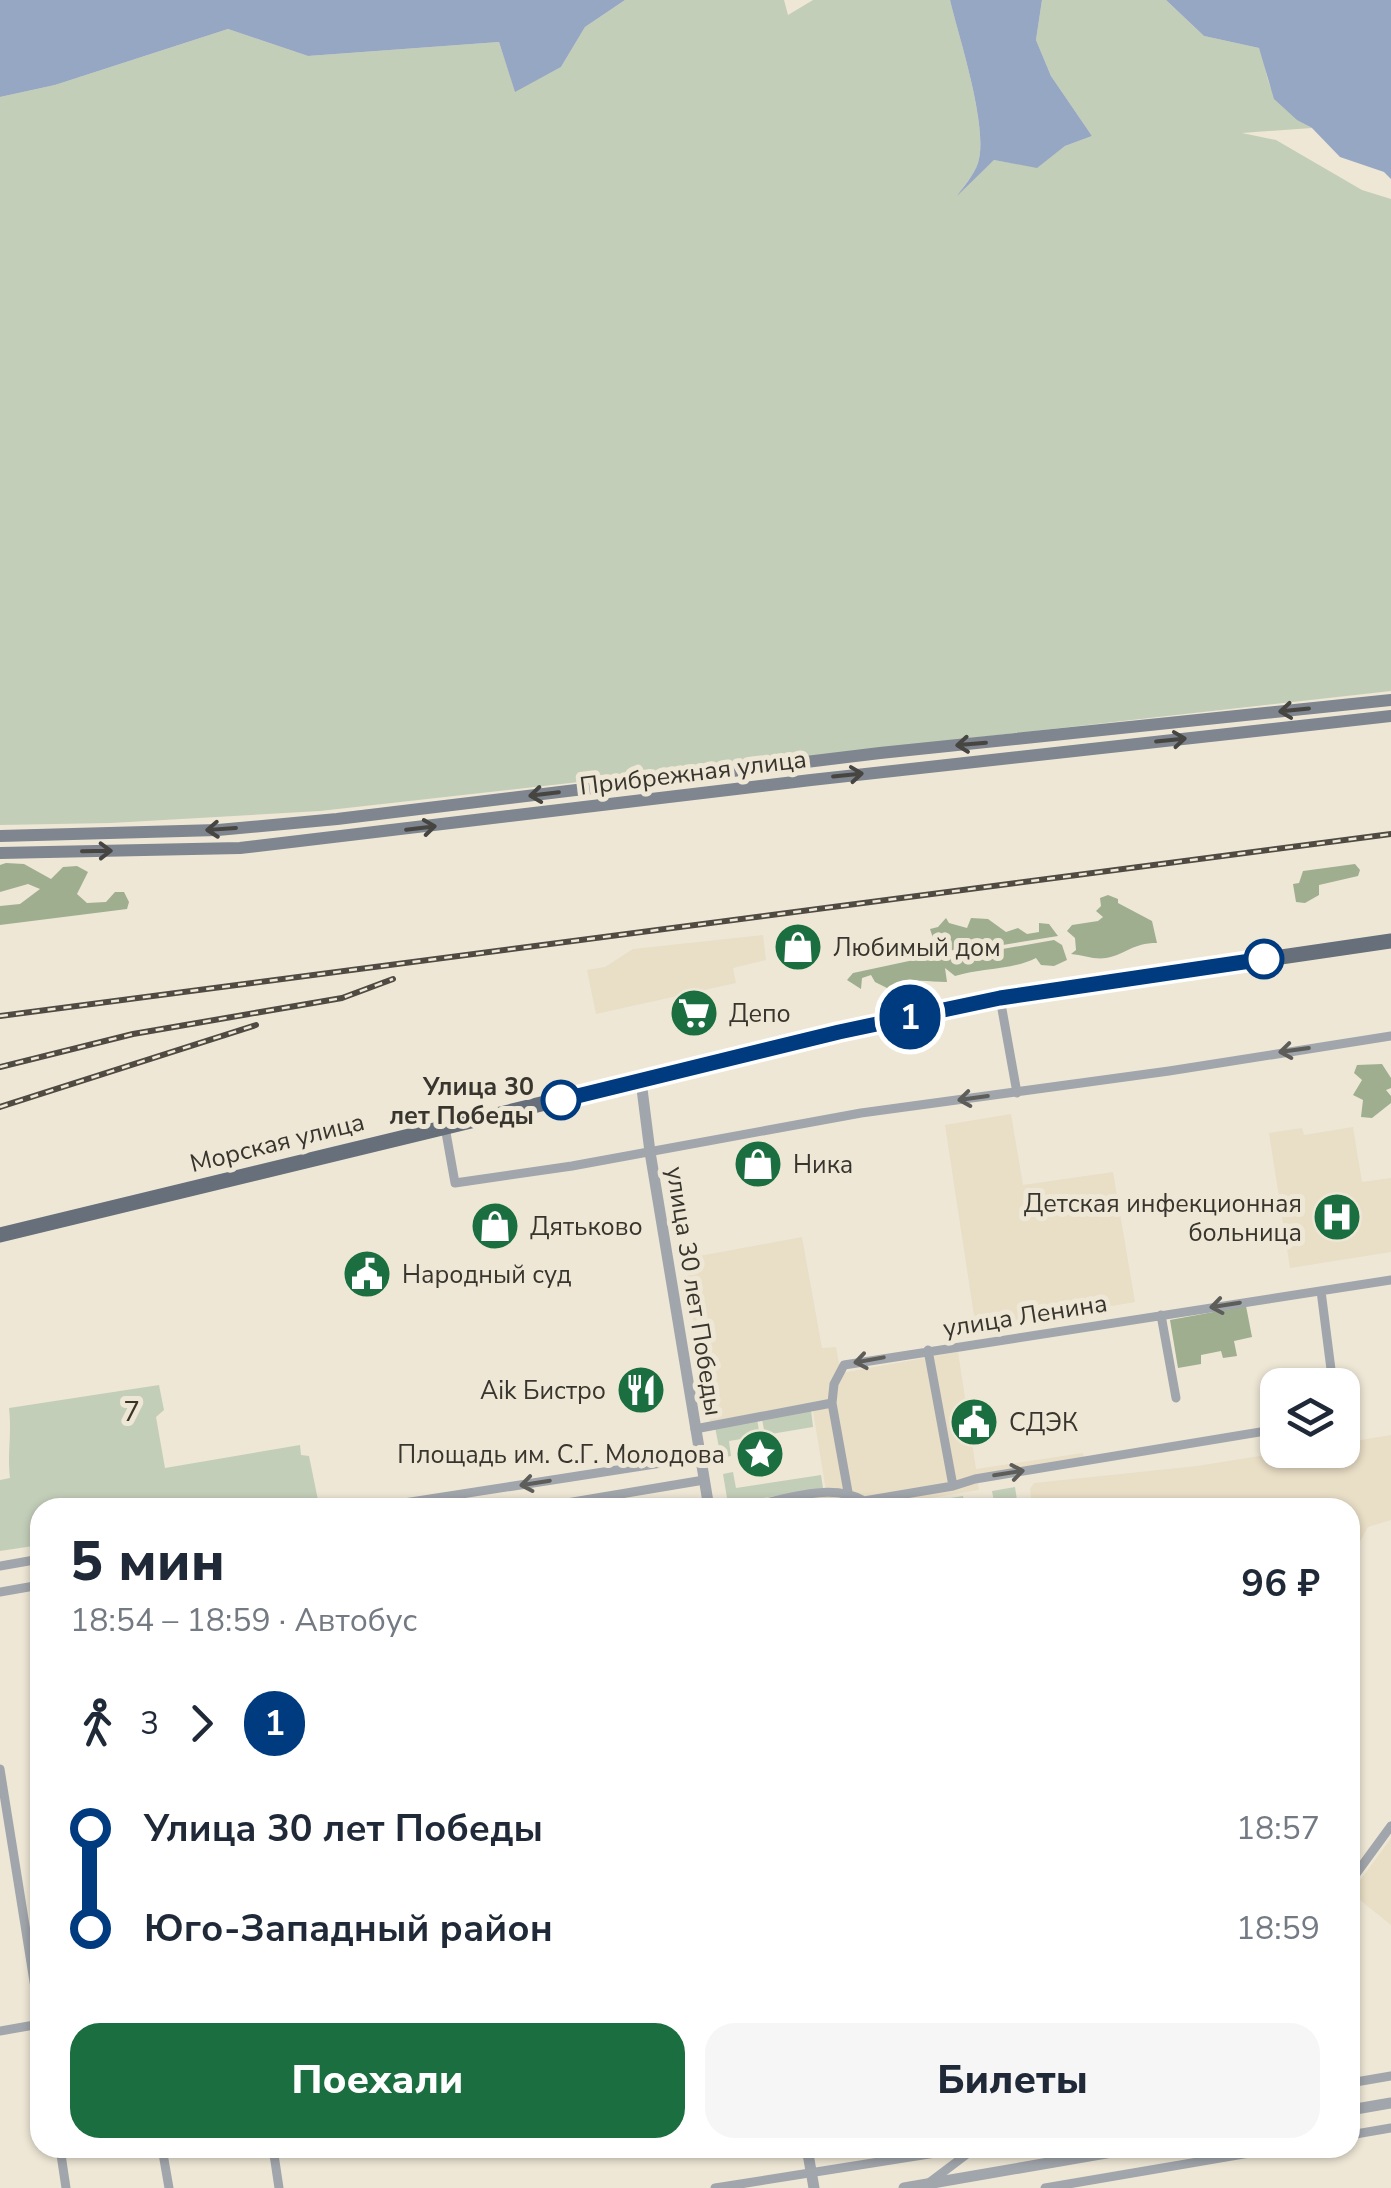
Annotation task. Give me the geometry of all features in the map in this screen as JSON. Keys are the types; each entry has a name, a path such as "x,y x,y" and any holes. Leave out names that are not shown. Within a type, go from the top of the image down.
{"main road":[{"name":"Прибрежная улица","path":"0,836 218,830 337,819 862,755 1391,700"},
{"name":"Прибрежная улица","path":"0,853 259,846 1391,716"},
{"name":"Морская улица","path":"0,1235 839,1032 1000,998 1391,941"}],"street":[{"path":"1000,998 1017,1092"},
{"path":"444,1127 455,1183 861,1113 1391,1036"},
{"name":"улица 30 лет Победы","path":"641,1082 707,1498"},
{"name":"улица Ленина","path":"832,1403 834,1384 844,1365 1391,1280"},
{"path":"1321,1291 1331,1368"},
{"path":"1160,1315 1176,1398"},
{"path":"928,1350 953,1486"},
{"path":"695,1429 832,1403 848,1492"},
{"path":"882,1498 1260,1432"},
{"path":"436,1498 700,1457"},
{"path":"597,1498 704,1480"},
{"path":"796,1498 848,1492 859,1498"},
{"path":"0,1566 30,1561"},
{"path":"0,1592 30,1587"},
{"path":"0,1769 30,1959"},
{"path":"1360,1868 1391,1826"},
{"path":"0,2031 30,2024"},
{"path":"1360,2081 1391,2076"},
{"path":"1360,2108 1391,2103"},
{"path":"1360,2133 1391,2128"},
{"path":"62,2158 66,2188"},
{"path":"164,2158 169,2188"},
{"path":"275,2158 280,2188"},
{"path":"809,2158 814,2188"},
{"path":"715,2188 901,2158"},
{"path":"928,2184 962,2158"},
{"path":"904,2188 1078,2158"},
{"path":"1046,2188 1221,2158"}],"shaded area":[{"path":"763,935 766,960 733,968 736,983 596,1014 587,970 605,967 633,949"},
{"path":"1011,1114 1023,1185 1113,1172 1135,1302 976,1329 945,1125"},
{"name":"Детская инфекционная больница","path":"1353,1127 1362,1182 1391,1178 1391,1252 1290,1268 1269,1133 1302,1128 1304,1135"},
{"path":"802,1237 822,1348 836,1347 841,1373 958,1352 976,1469 1083,1453 1084,1461 977,1477 979,1490 931,1498 784,1498 826,1491 812,1405 710,1422 683,1259"},
{"path":"1391,1435 1391,1520 1368,1527 1360,1542 1360,1498 1031,1498 1034,1483 1260,1456 1260,1468 1360,1468 1360,1440"},
{"path":"1391,1838 1391,1925 1360,1900 1360,1881"}],"green space":[{"path":"625,0 784,0 788,15 813,0 950,0 980,128 978,163 961,190 994,160 1037,167 1065,146 1092,136 1051,76 1036,40 1042,0 1166,0 1204,36 1259,48 1275,94 1292,114 1312,128 1242,133 1276,140 1362,190 1391,199 1391,691 320,811 0,825 0,97 55,85 228,29 308,56 499,42 515,91 561,67 585,27"},
{"path":"24,864 51,879 63,867 77,866 88,872 77,894 87,903 106,902 115,892 124,892 129,902 127,909 0,925 0,906 20,904 40,889 28,884 0,892 0,865"},
{"path":"1355,864 1360,870 1358,876 1319,885 1319,895 1305,903 1296,902 1293,884 1299,883 1303,871"},
{"path":"1108,895 1152,921 1157,943 1106,958 1071,954 1076,950 1075,938 1067,931 1072,925 1103,917 1096,911 1101,906 1100,898"},
{"path":"946,918 949,923 967,928 971,918 988,919 1006,932 1018,928 1027,934 1039,932 1039,923 1049,924 1058,936 960,952 936,947 930,929"},
{"path":"1054,940 1062,945 1067,960 1054,966 1041,965 1036,958 955,976 945,968 947,982 910,981 891,990 875,982 871,975 862,978 861,989 847,980 853,973 923,958 927,952 963,956"},
{"path":"1382,1064 1391,1078 1391,1088 1386,1090 1391,1103 1372,1118 1361,1117 1363,1100 1353,1095 1362,1080 1354,1073 1357,1065"},
{"path":"1246,1306 1252,1337 1234,1341 1237,1356 1223,1358 1221,1351 1201,1355 1201,1364 1178,1368 1170,1320"},
{"path":"159,1385 164,1410 156,1417 165,1468 300,1445 301,1455 309,1456 318,1498 30,1498 30,1546 0,1551 0,1480 10,1478 9,1408"},
{"path":"811,1410 813,1427 765,1435 762,1419"},
{"path":"757,1419 760,1436 729,1441 731,1456 721,1458 715,1427"},
{"path":"733,1472 736,1488 821,1475 823,1488 764,1498 727,1498 723,1474"},
{"path":"1015,1487 1017,1498 993,1498 992,1491"}],"water":[{"path":"0,0 625,0 585,27 561,67 515,92 499,42 308,56 228,29 55,85 0,97"},
{"path":"950,0 1042,0 1036,40 1051,76 1092,136 1065,146 1037,168 994,160 957,196 978,163 980,128"},
{"path":"1166,0 1391,0 1391,179 1384,172 1340,157 1312,128 1274,99 1259,48 1204,36"}],"railway":[{"path":"0,1016 1391,834"},
{"path":"0,1067 133,1034 342,998 393,979"},
{"path":"0,1107 256,1025"}],"bus line":[{"name":"1","path":"561,1100 839,1032 1000,998 1264,959"}],"place":[{"name":"Любимый дом","path":"798,947"},
{"name":"Депо","path":"694,1013"},
{"name":"Улица 30 лет Победы","path":"561,1100"},
{"name":"Ника","path":"758,1164"},
{"name":"Детская инфекционная больница","path":"1337,1217"},
{"name":"Дятьково","path":"495,1226"},
{"name":"Народный суд","path":"367,1274"},
{"name":"Aik Бистро","path":"641,1390"},
{"name":"СДЭК","path":"974,1422"},
{"name":"Площадь им. С.Г. Молодова","path":"760,1454"}],"district":[{"name":"7","path":"133,1411"}]}
